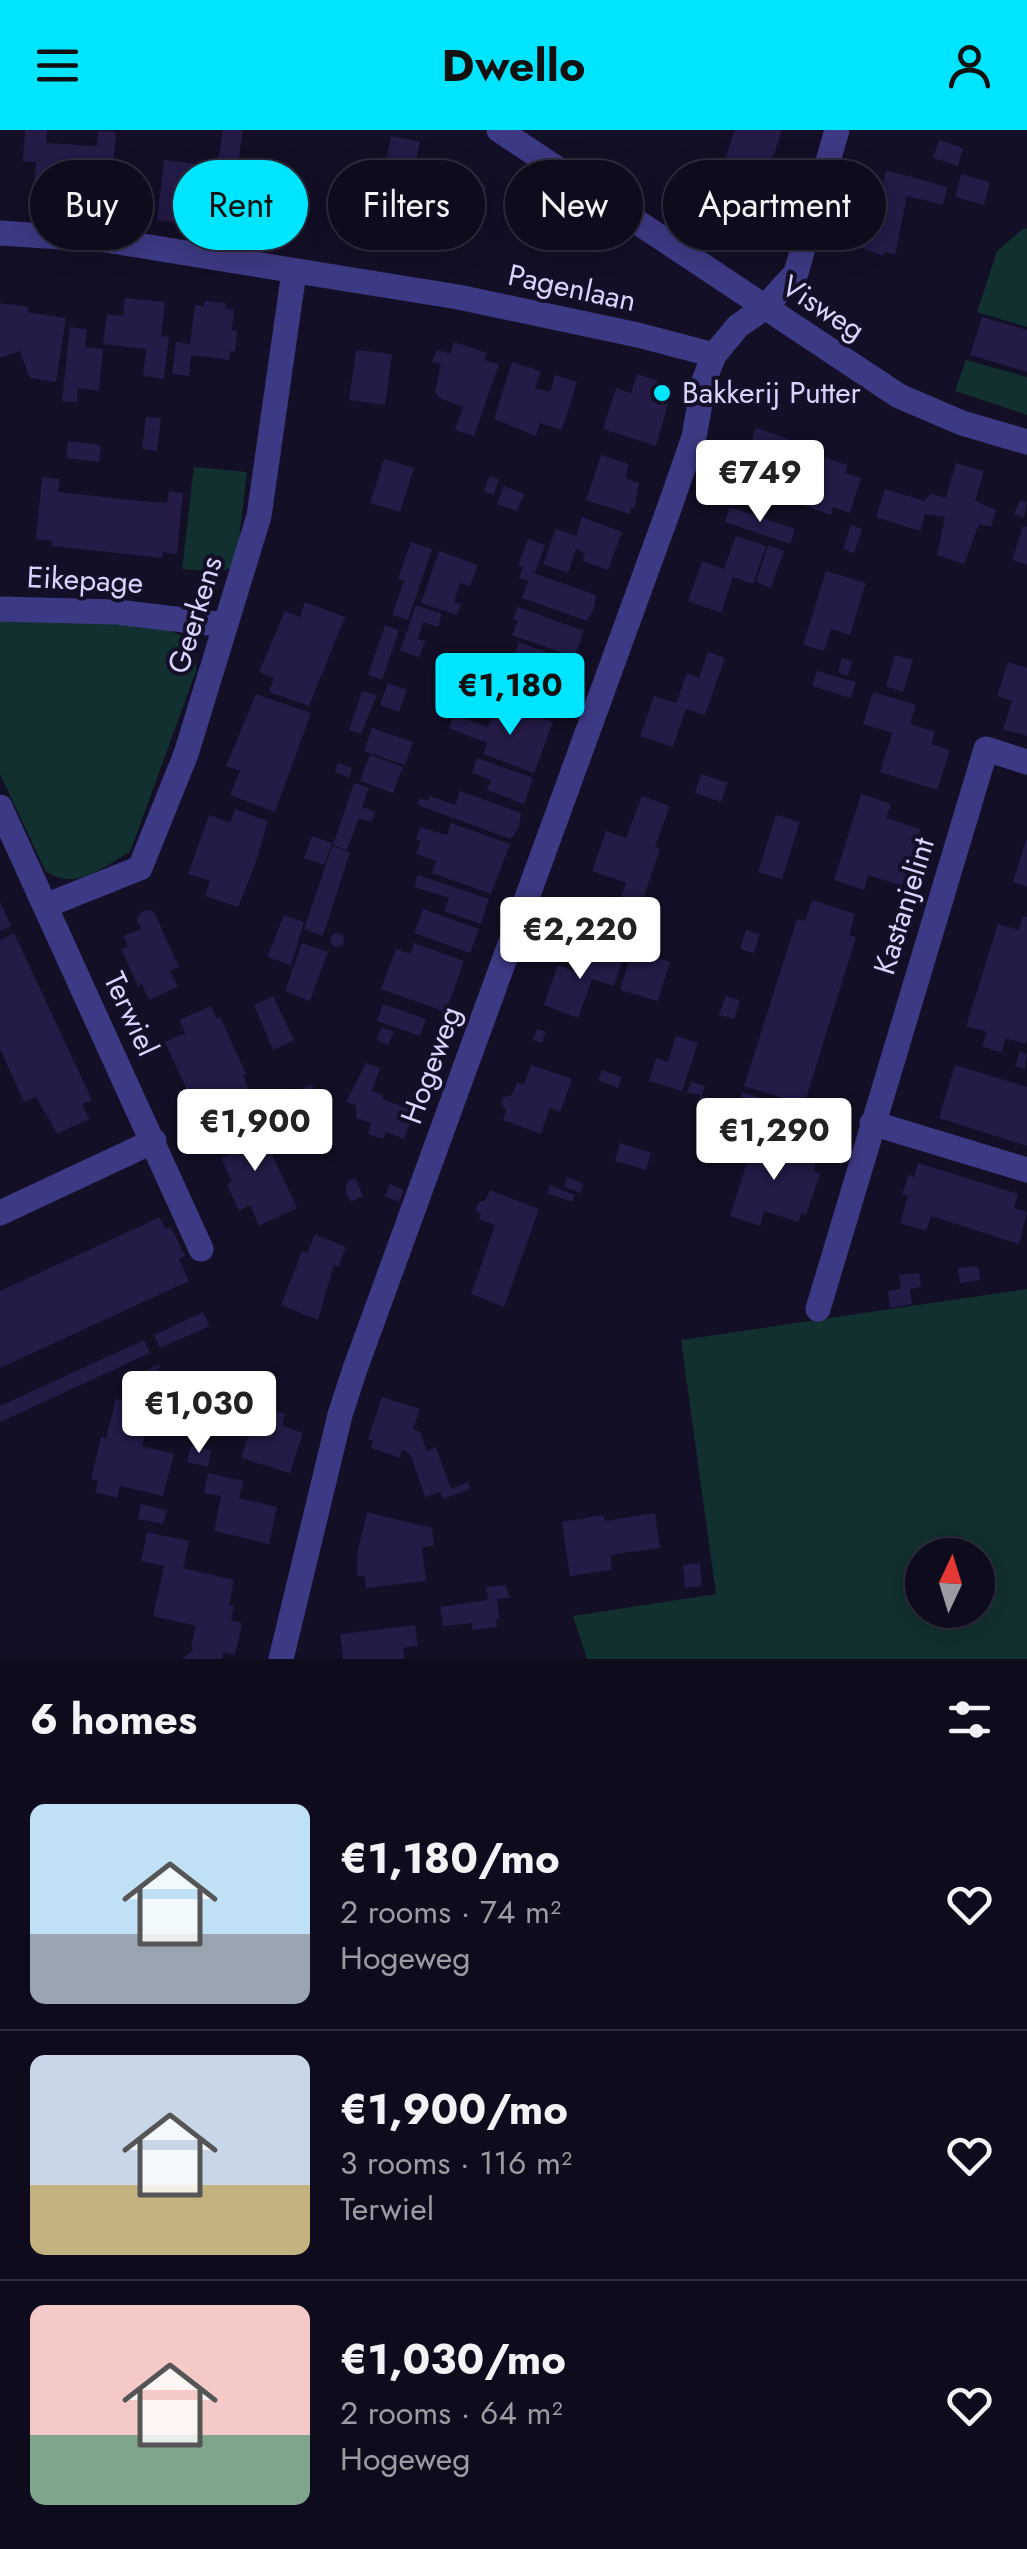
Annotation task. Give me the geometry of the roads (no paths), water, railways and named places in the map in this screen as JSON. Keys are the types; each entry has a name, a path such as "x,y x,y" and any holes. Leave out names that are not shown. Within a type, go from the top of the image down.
{"street":[{"name":"Visweg","path":"499,130 899,396 962,423 1027,442"},
{"name":"Hogeweg","path":"280,1659 350,1384 670,506 694,436 704,381 714,355 738,326 764,308 796,274 837,130"},
{"name":"Pagenlaan","path":"0,232 106,240 458,297 714,355"},
{"name":"Geerkens","path":"45,906 140,868 186,754 258,516 294,272"},
{"name":"Eikepage","path":"0,609 118,612 225,626"},
{"name":"Kastanjelint","path":"818,1309 986,749 1027,762"},
{"name":"Terwiel","path":"0,807 201,1249"},
{"path":"872,1123 1027,1170"},
{"path":"0,1213 154,1141"}],"place":[{"name":"Bakkerij Putter","path":"662,393"}]}
